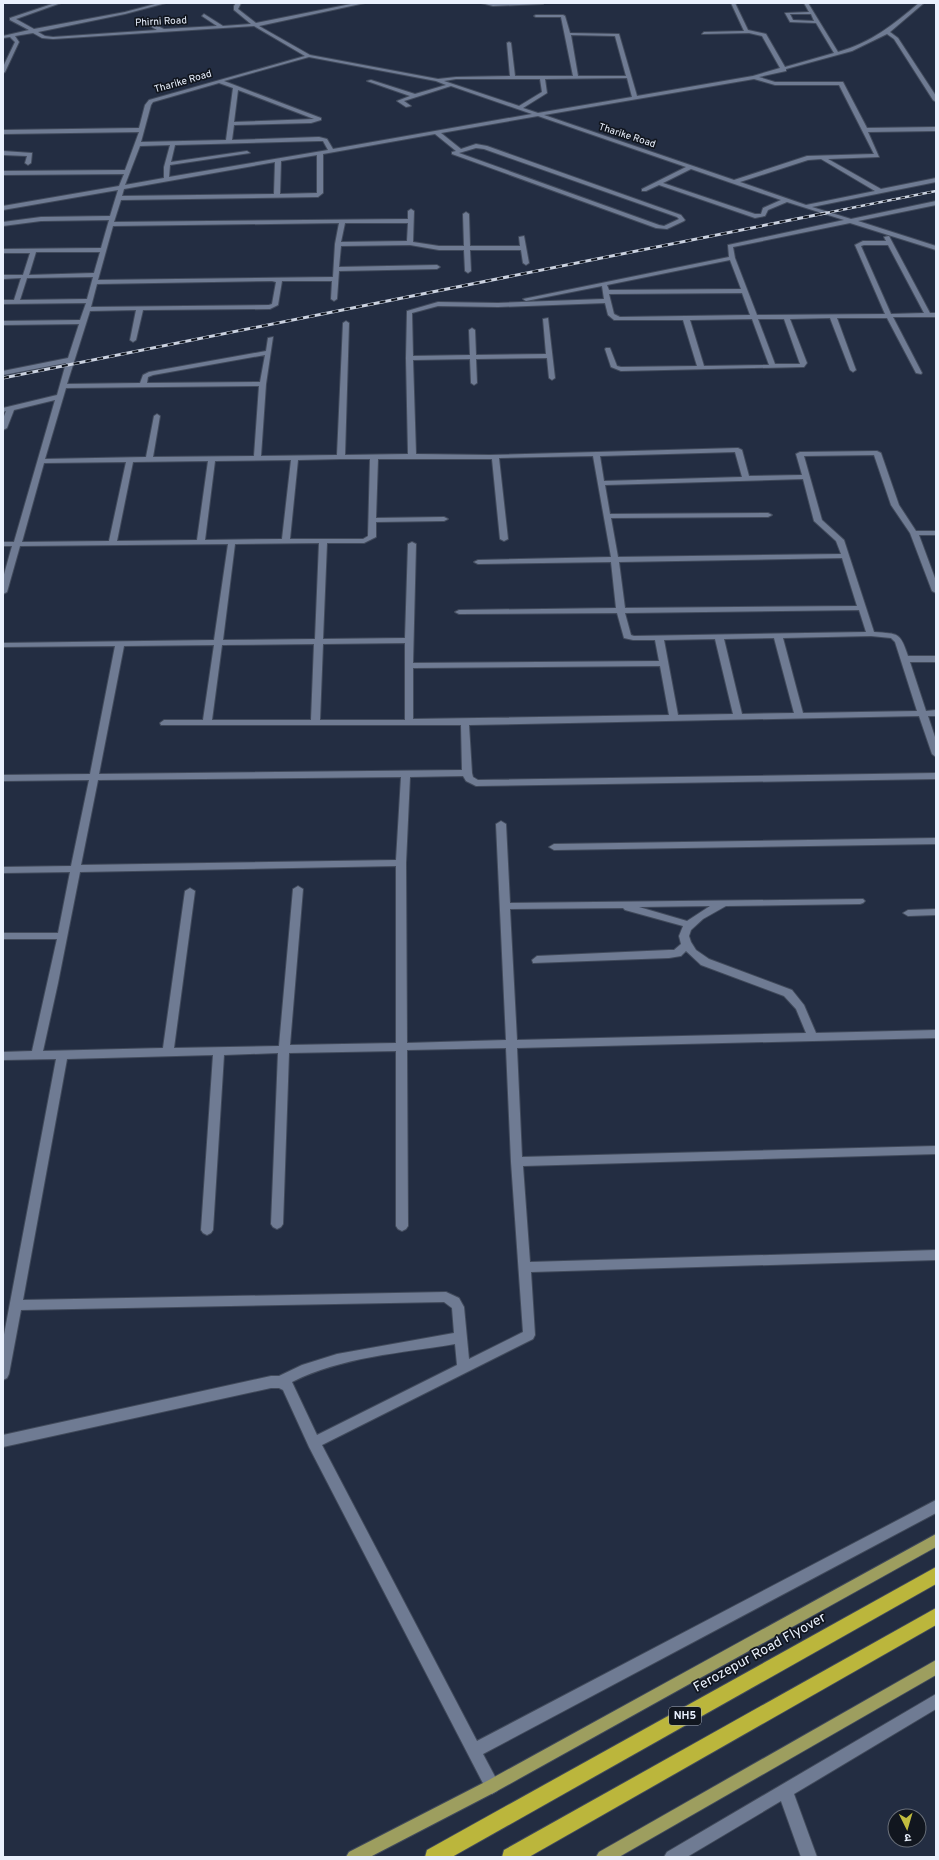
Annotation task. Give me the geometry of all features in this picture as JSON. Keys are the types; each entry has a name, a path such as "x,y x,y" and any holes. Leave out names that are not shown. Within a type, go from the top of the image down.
{"highway":[{"name":"Ferozepur Road Flyover","path":"434,1857 936,1575"},
{"path":"511,1857 936,1616"}],"main road":[{"path":"354,1857 492,1786 936,1540"},
{"path":"604,1857 621,1852 936,1667"}],"street":[{"name":"Phirni Road","path":"59,3 13,18 12,20 32,31 50,38 255,25 363,3"},
{"path":"3,37 125,13 164,3"},
{"name":"Tharike Road","path":"239,3 236,8 255,25 309,56 437,80 538,116 787,200 936,248"},
{"path":"483,3 493,5 541,4"},
{"path":"733,3 748,32"},
{"path":"806,3 837,54"},
{"path":"3,208 278,162 754,77 784,70 837,54 886,32 922,3"},
{"path":"812,13 787,14 792,21 817,22"},
{"path":"204,14 222,27"},
{"path":"536,16 563,16 576,77"},
{"path":"143,20 163,31"},
{"path":"704,33 748,32 764,35 784,70"},
{"path":"886,32 896,38 934,92 936,100"},
{"path":"568,34 616,35 635,98"},
{"path":"3,72 17,42 17,39 11,35"},
{"path":"509,43 513,78"},
{"name":"Tharike Road","path":"3,592 62,386 87,309 121,188 138,144 140,130 148,105 151,101 309,56"},
{"path":"518,109 544,93 542,77"},
{"path":"437,80 456,78 628,77"},
{"path":"735,182 802,158 877,156 841,83 775,84 754,77"},
{"path":"219,81 319,119 311,121 231,124"},
{"path":"369,81 415,96"},
{"path":"408,106 400,101 450,85"},
{"path":"229,141 236,87"},
{"path":"3,132 140,130"},
{"path":"865,130 936,130"},
{"path":"436,133 459,150 476,146 485,147 682,218 667,227 658,227 454,153 459,150"},
{"path":"138,144 321,139 327,142 332,152"},
{"path":"167,180 165,171 169,164 173,142"},
{"path":"3,153 30,154 28,163"},
{"path":"169,164 247,153"},
{"path":"118,198 320,194 320,154"},
{"path":"820,157 880,191"},
{"path":"278,162 278,196"},
{"path":"644,190 691,167"},
{"path":"3,173 128,172"},
{"path":"805,206 936,180"},
{"path":"658,182 755,216 763,215 765,209 787,200"},
{"path":"773,367 729,247 735,244 936,203"},
{"path":"924,205 936,211"},
{"path":"410,243 411,211"},
{"path":"466,214 468,271"},
{"path":"3,224 41,219 112,221 410,221"},
{"path":"334,300 338,244 342,221"},
{"path":"884,232 928,315"},
{"path":"522,237 526,263"},
{"path":"338,244 410,243 439,248 524,248"},
{"path":"890,243 863,243 858,245 889,316 919,373"},
{"path":"3,251 104,250"},
{"path":"16,302 34,251"},
{"path":"498,305 732,258"},
{"path":"336,269 437,267"},
{"path":"3,276 335,279"},
{"path":"87,309 272,306 275,304 279,281 277,279"},
{"path":"604,283 611,315 614,318 754,318 936,315"},
{"path":"606,292 745,291"},
{"path":"3,302 89,301"},
{"path":"412,456 409,358 409,312 411,310 438,304 498,305 608,301"},
{"path":"134,340 140,308"},
{"path":"608,349 614,368 617,369 800,367 804,365 786,317"},
{"path":"833,317 853,370"},
{"path":"686,318 701,368"},
{"path":"546,319 552,378"},
{"path":"3,323 83,322"},
{"path":"340,457 346,323"},
{"path":"472,330 474,383"},
{"path":"257,458 263,384 271,338"},
{"path":"142,385 145,376 151,373 269,352"},
{"path":"409,358 550,356"},
{"path":"3,373 70,360"},
{"path":"62,386 263,384"},
{"path":"3,410 59,397"},
{"path":"3,428 11,408"},
{"path":"149,460 157,416"},
{"path":"41,461 493,456 738,450 746,479"},
{"path":"871,634 846,556 838,537 819,523 805,477 800,454 877,453 895,505 914,533 934,580 936,591"},
{"path":"596,454 615,560 621,612 627,636 633,638 659,638 871,634 896,638 899,641 924,713 936,754"},
{"path":"493,456 496,460 504,538"},
{"path":"3,544 369,540 372,537 374,457"},
{"path":"286,541 295,458"},
{"path":"201,542 212,459"},
{"path":"112,544 130,460"},
{"path":"600,483 805,477"},
{"path":"606,516 768,515"},
{"path":"373,520 444,519"},
{"path":"914,533 936,533"},
{"path":"207,723 232,541"},
{"path":"315,722 323,541"},
{"path":"409,722 409,640 412,544"},
{"path":"478,562 846,556"},
{"path":"459,612 621,612 862,608"},
{"path":"778,636 799,716"},
{"path":"719,637 738,717"},
{"path":"659,638 674,718"},
{"path":"3,645 409,640"},
{"path":"36,1056 95,777 120,644"},
{"path":"904,659 936,659"},
{"path":"409,666 664,663"},
{"path":"164,723 465,722 936,713"},
{"path":"465,722 466,772 469,780 476,783 936,776"},
{"path":"3,778 406,774 466,772"},
{"path":"402,1226 401,863 406,774"},
{"path":"314,1443 529,1335 517,1162 513,1043 504,906 501,824"},
{"path":"554,847 936,841"},
{"path":"3,870 401,863"},
{"path":"277,1224 284,1049 298,889"},
{"path":"168,1052 190,890"},
{"path":"504,906 860,901"},
{"path":"726,903 696,917 688,924 685,934 686,945 694,954 705,962 788,993 796,1000 802,1010 812,1036"},
{"path":"618,905 688,924"},
{"path":"908,913 936,912"},
{"path":"3,936 62,936"},
{"path":"537,960 669,954 677,953 686,945"},
{"path":"3,1056 402,1045 936,1034"},
{"path":"207,1230 219,1051"},
{"path":"3,1374 62,1055"},
{"path":"517,1162 936,1150"},
{"path":"524,1267 936,1255"},
{"path":"16,1305 446,1297 455,1302 458,1307 464,1368"},
{"path":"3,1441 271,1382 280,1382 306,1369 337,1359 462,1337"},
{"path":"280,1382 288,1386 314,1443 492,1786"},
{"path":"474,1751 936,1506"},
{"path":"672,1857 936,1701"},
{"path":"785,1790 809,1857"}],"railway":[{"path":"826,213 936,191"},
{"path":"3,378 826,213"},
{"path":"821,214 826,213"}]}
